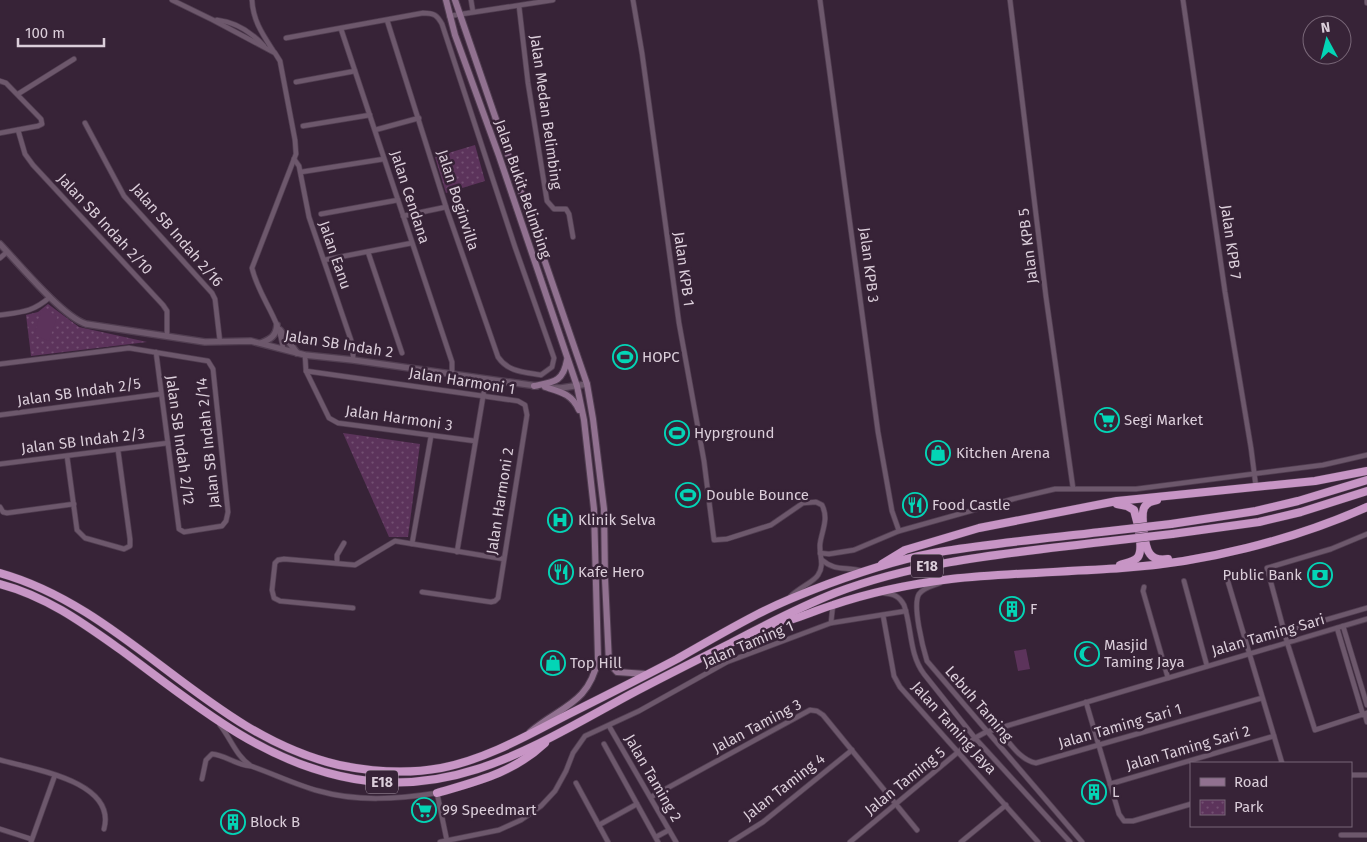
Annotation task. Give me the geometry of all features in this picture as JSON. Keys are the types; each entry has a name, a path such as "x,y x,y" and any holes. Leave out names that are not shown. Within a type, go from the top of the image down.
{"highway":[{"path":"878,567 905,550 979,528 1117,501 1315,481 1367,471"},
{"name":"E18","path":"0,573 35,584 55,593 91,616 223,711 257,732 292,750 317,759 360,769 388,772 440,768 463,763 496,752 648,674 756,615 864,571 943,551 1171,524 1256,511 1306,499 1367,480"},
{"name":"E18","path":"0,584 32,594 68,613 216,720 252,742 288,760 313,769 359,780 388,783 411,782 443,779 501,761 552,737 761,627 831,594 868,581 945,562 1259,522 1301,512 1367,491"},
{"path":"1173,496 1153,501 1147,504 1144,509 1146,548 1150,555 1157,559 1195,558"},
{"path":"1100,505 1118,504 1128,506 1134,510 1141,549 1138,557 1132,562 1106,569"},
{"path":"761,627 792,621 833,604 909,585 953,579 1147,566 1195,558 1254,546 1367,508"},
{"path":"437,793 482,779 515,765 531,757 552,737"}],"main road":[{"name":"Jalan Bukit Belimbing","path":"446,0 449,16 577,386 584,420 594,510 598,659 595,672 584,693 575,702 540,723 524,738"},
{"name":"Jalan Bukit Belimbing","path":"455,0 587,384 604,509 608,658 612,668 617,672 648,674"},
{"path":"534,386 553,382 560,378 565,371 568,360"},
{"path":"545,388 563,392 570,396 576,403 584,420"}],"street":[{"path":"172,0 275,53"},
{"path":"252,0 256,24 280,61 296,148 294,160 252,268 255,280 278,327 298,354"},
{"path":"471,0 473,12"},
{"path":"449,16 553,0"},
{"name":"Jalan KPB 1","path":"633,0 679,323 704,461 714,540 727,539 771,524 803,503 816,502 822,505 825,517 820,553"},
{"name":"Jalan KPB 3","path":"820,0 878,432 892,511 899,531"},
{"name":"Jalan KPB 5","path":"1010,0 1046,297 1073,488"},
{"name":"Jalan KPB 7","path":"1183,0 1226,300 1256,488"},
{"name":"Jalan Medan Belimbing","path":"519,6 528,83 547,201 554,209 566,209 569,214 573,237"},
{"path":"286,38 423,13 433,13 438,17 442,24 515,248 554,358 552,367 541,374 523,372 522,384"},
{"name":"Jalan Boginvilla","path":"387,20 446,207 498,357 503,365 523,372"},
{"name":"Jalan Cendana","path":"341,29 452,362 452,374"},
{"path":"18,94 74,59"},
{"path":"296,82 355,72"},
{"path":"0,81 6,82 18,94 41,119 42,124 0,133"},
{"path":"303,126 370,115"},
{"path":"375,130 419,118"},
{"name":"Jalan SB Indah 2/16","path":"84,123 124,196 212,293 215,299 220,342"},
{"name":"Jalan SB Indah 2/10","path":"18,130 26,154 34,165 163,305 167,311 167,336"},
{"path":"301,172 384,159"},
{"name":"Jalan Eanu","path":"294,160 297,161 301,172 309,217 353,346 353,360"},
{"path":"321,214 398,200"},
{"path":"403,216 446,207"},
{"path":"324,260 412,243"},
{"name":"Jalan SB Indah 2","path":"0,244 50,297 79,322 205,342 243,340 261,343 298,354 486,378 545,388 562,388 587,384"},
{"path":"0,258 7,252"},
{"path":"368,252 402,352"},
{"path":"0,315 36,308 50,297"},
{"path":"261,343 270,340 278,327"},
{"path":"278,327 283,350"},
{"path":"0,364 129,348 156,352"},
{"name":"Jalan SB Indah 2/14","path":"156,352 208,361 213,369 228,512 225,524 180,532"},
{"name":"Jalan SB Indah 2/12","path":"156,352 180,532"},
{"name":"Jalan Harmoni 3","path":"305,355 306,372 329,418 338,423 475,441"},
{"name":"Jalan Harmoni 1","path":"306,372 518,401 525,405"},
{"path":"457,552 486,378"},
{"name":"Jalan SB Indah 2/5","path":"0,415 161,394"},
{"name":"Jalan Harmoni 2","path":"422,592 491,602 498,598 527,415 525,405"},
{"path":"412,544 431,436"},
{"name":"Jalan SB Indah 2/3","path":"0,464 168,443"},
{"path":"67,456 77,530 85,538 128,548 130,546 130,539 118,450"},
{"path":"786,602 796,590 818,576 822,560 820,553 835,554 854,550 899,531 1013,498 1055,489 1136,489 1323,465 1367,455"},
{"path":"2,510 7,512 74,504"},
{"path":"1365,714 1315,730 1284,632 1268,568 1331,549 1367,534"},
{"path":"353,608 274,598 272,590 275,563 284,558 356,564 394,542 504,560"},
{"path":"337,563 344,543"},
{"path":"822,560 834,568 854,568 864,571"},
{"path":"1226,575 1282,762"},
{"name":"Lebuh Taming","path":"953,579 925,589 918,595 917,610 924,653 932,668 1082,842"},
{"path":"1184,581 1207,666"},
{"path":"1144,587 1143,591 1168,678"},
{"name":"Lebuh Taming","path":"878,592 893,594 900,598 906,612 918,666 975,738 1070,842"},
{"path":"831,623 833,604"},
{"path":"1284,632 1367,608"},
{"name":"Jalan Taming 1","path":"440,842 499,830 521,820 541,806 555,791 578,743 585,736 609,726 727,662 831,623 906,612"},
{"name":"Jalan Taming Jaya","path":"883,615 894,676 900,687 1038,842"},
{"name":"Jalan Taming Sari","path":"975,738 997,728 1367,619"},
{"path":"1343,626 1367,705"},
{"path":"1337,628 1367,722"},
{"name":"Jalan Taming Sari 1","path":"997,728 1021,755 1036,763 1262,698"},
{"path":"1086,702 1119,814 1124,821 1133,821 1190,804"},
{"name":"Jalan Taming 3","path":"650,796 810,710 817,711 823,715 917,830"},
{"path":"216,720 229,737 237,755 251,766 321,792 352,797 404,798 437,793 447,841"},
{"name":"Jalan Taming 2","path":"609,726 676,842"},
{"name":"Jalan Taming Sari 2","path":"1110,784 1274,736"},
{"name":"Jalan Taming 5","path":"850,842 975,738"},
{"path":"604,744 657,840 669,830"},
{"path":"226,758 231,756 235,749"},
{"name":"Jalan Taming 4","path":"730,842 764,822 852,750"},
{"path":"202,779 208,757 212,754 243,766 251,766"},
{"path":"0,760 55,775 80,785 98,800 106,815 104,829"},
{"path":"0,829 31,841 55,775"},
{"path":"1352,775 1367,775"},
{"path":"576,783 608,842"},
{"path":"599,825 637,804"},
{"path":"961,842 1006,806"},
{"path":"478,835 480,842"},
{"path":"1342,835 1367,835"}],"green space":[{"path":"475,145 485,181 446,193 435,157"},
{"path":"48,304 79,327 147,342 31,356 26,315 38,312"},
{"path":"45,308 57,317 49,341 34,335 41,312"},
{"path":"343,433 420,444 408,537 389,537"},
{"path":"1026,649 1030,669 1018,671 1014,651"}],"place":[{"name":"HOPC","path":"625,357"},
{"name":"Segi Market","path":"1107,420"},
{"name":"Hyprground","path":"677,433"},
{"name":"Kitchen Arena","path":"938,453"},
{"name":"Double Bounce","path":"688,495"},
{"name":"Food Castle","path":"915,505"},
{"name":"Klinik Selva","path":"560,520"},
{"name":"Kafe Hero","path":"561,572"},
{"name":"Public Bank","path":"1320,575"},
{"name":"F","path":"1012,609"},
{"name":"Masjid Taming Jaya","path":"1087,654"},
{"name":"Top Hill","path":"553,663"},
{"name":"L","path":"1094,792"},
{"name":"99 Speedmart","path":"424,810"},
{"name":"Block B","path":"233,822"}]}
